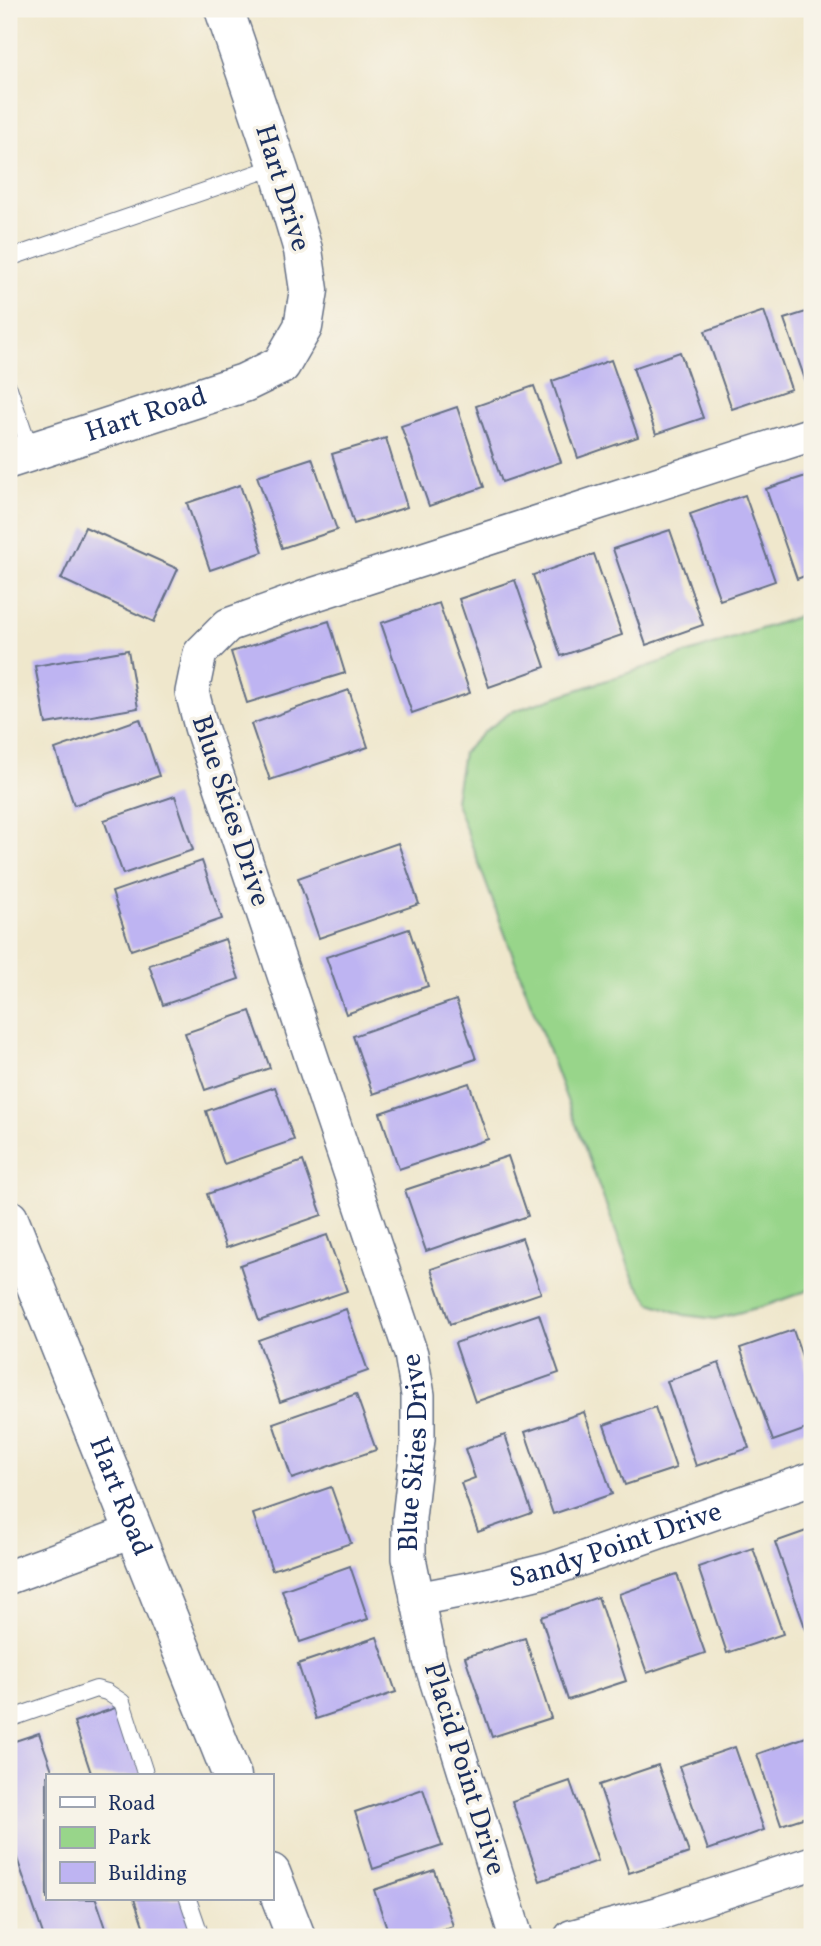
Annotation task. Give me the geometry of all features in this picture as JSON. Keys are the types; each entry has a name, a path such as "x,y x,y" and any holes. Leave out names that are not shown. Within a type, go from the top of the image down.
{"street":[{"name":"Hart Drive","path":"224,9 278,166 303,250 309,290 303,327 281,365"},
{"name":"Hart Road","path":"20,456 244,383 281,365"},
{"name":"Blue Skies Drive","path":"417,1599 408,1558 409,1518 418,1439 418,1395 411,1354 201,727 192,692 200,653 228,625 303,598 812,434"},
{"name":"Hart Road","path":"9,1219 231,1774"},
{"name":"Sandy Point Drive","path":"417,1599 552,1569 812,1479"},
{"path":"9,1577 134,1531"},
{"name":"Placid Point Drive","path":"417,1599 430,1660 516,1937"},
{"path":"571,1937 660,1913 812,1863"},
{"path":"273,1878 296,1937"}],"lane":[{"path":"9,258 278,166"},
{"path":"9,388 20,456"},
{"path":"9,1719 96,1689 107,1692 122,1702 145,1774"},
{"path":"188,1900 201,1937"}],"green space":[{"path":"812,612 812,1289 768,1305 715,1319 684,1315 651,1303 634,1280 455,800 463,753 484,732 511,712"}],"building":[{"path":"812,310 812,383 807,385 784,319"},
{"path":"764,311 791,389 732,409 705,331"},
{"path":"680,352 703,418 656,434 633,368"},
{"path":"611,360 638,437 578,458 552,381"},
{"path":"534,386 561,462 502,482 476,406"},
{"path":"457,407 484,487 429,506 401,426"},
{"path":"386,438 407,507 354,524 332,454"},
{"path":"312,458 337,530 282,548 257,476"},
{"path":"812,474 812,573 797,579 766,489"},
{"path":"240,485 263,552 210,570 187,503"},
{"path":"745,495 775,581 720,600 690,514"},
{"path":"85,527 178,569 154,622 61,579"},
{"path":"670,530 703,625 646,645 613,549"},
{"path":"594,554 622,635 561,656 533,575"},
{"path":"515,580 545,667 489,687 459,599"},
{"path":"439,603 470,693 412,713 381,623"},
{"path":"329,621 345,673 247,703 231,652"},
{"path":"128,650 138,708 46,724 35,666"},
{"path":"349,690 368,747 270,780 251,724"},
{"path":"140,719 159,776 74,805 55,749"},
{"path":"175,796 193,850 123,874 104,820"},
{"path":"398,843 419,904 319,938 298,878"},
{"path":"202,861 222,919 131,950 112,892"},
{"path":"409,929 428,986 346,1014 326,957"},
{"path":"225,939 239,979 163,1005 149,965"},
{"path":"456,1000 476,1059 373,1094 353,1036"},
{"path":"250,1011 270,1068 205,1090 185,1033"},
{"path":"469,1083 488,1139 399,1169 380,1113"},
{"path":"275,1087 294,1140 224,1164 206,1111"},
{"path":"508,1156 528,1216 426,1251 405,1190"},
{"path":"303,1161 322,1215 226,1248 207,1194"},
{"path":"327,1235 347,1291 259,1321 240,1265"},
{"path":"522,1238 541,1293 450,1324 431,1269"},
{"path":"346,1309 368,1371 280,1402 258,1340"},
{"path":"539,1314 559,1373 475,1402 455,1343"},
{"path":"793,1330 812,1385 812,1427 773,1441 740,1348"},
{"path":"719,1363 749,1448 696,1466 667,1381"},
{"path":"356,1394 376,1450 292,1479 273,1423"},
{"path":"655,1407 676,1468 625,1485 604,1425"},
{"path":"584,1412 612,1494 553,1514 525,1432"},
{"path":"505,1435 532,1513 478,1532 461,1483 475,1478 465,1449"},
{"path":"331,1487 351,1543 272,1570 253,1514"},
{"path":"812,1529 812,1628 806,1630 775,1542"},
{"path":"753,1548 783,1634 727,1653 698,1567"},
{"path":"350,1566 368,1619 300,1642 282,1590"},
{"path":"677,1574 705,1653 647,1673 619,1594"},
{"path":"598,1597 626,1681 568,1700 541,1617"},
{"path":"377,1637 396,1692 316,1719 298,1664"},
{"path":"525,1638 551,1718 492,1737 465,1657"},
{"path":"118,1707 141,1774 91,1774 74,1722"},
{"path":"39,1733 53,1774 46,1774 46,1900 96,1900 109,1937 44,1937 9,1835 9,1743"},
{"path":"812,1735 812,1815 781,1825 757,1754"},
{"path":"735,1747 764,1830 708,1850 679,1766"},
{"path":"658,1765 689,1853 629,1873 599,1785"},
{"path":"570,1781 598,1861 540,1881 512,1801"},
{"path":"423,1789 442,1846 373,1869 355,1812"},
{"path":"434,1870 453,1926 422,1937 390,1937 374,1890"},
{"path":"134,1900 183,1900 197,1937 147,1937"}]}
